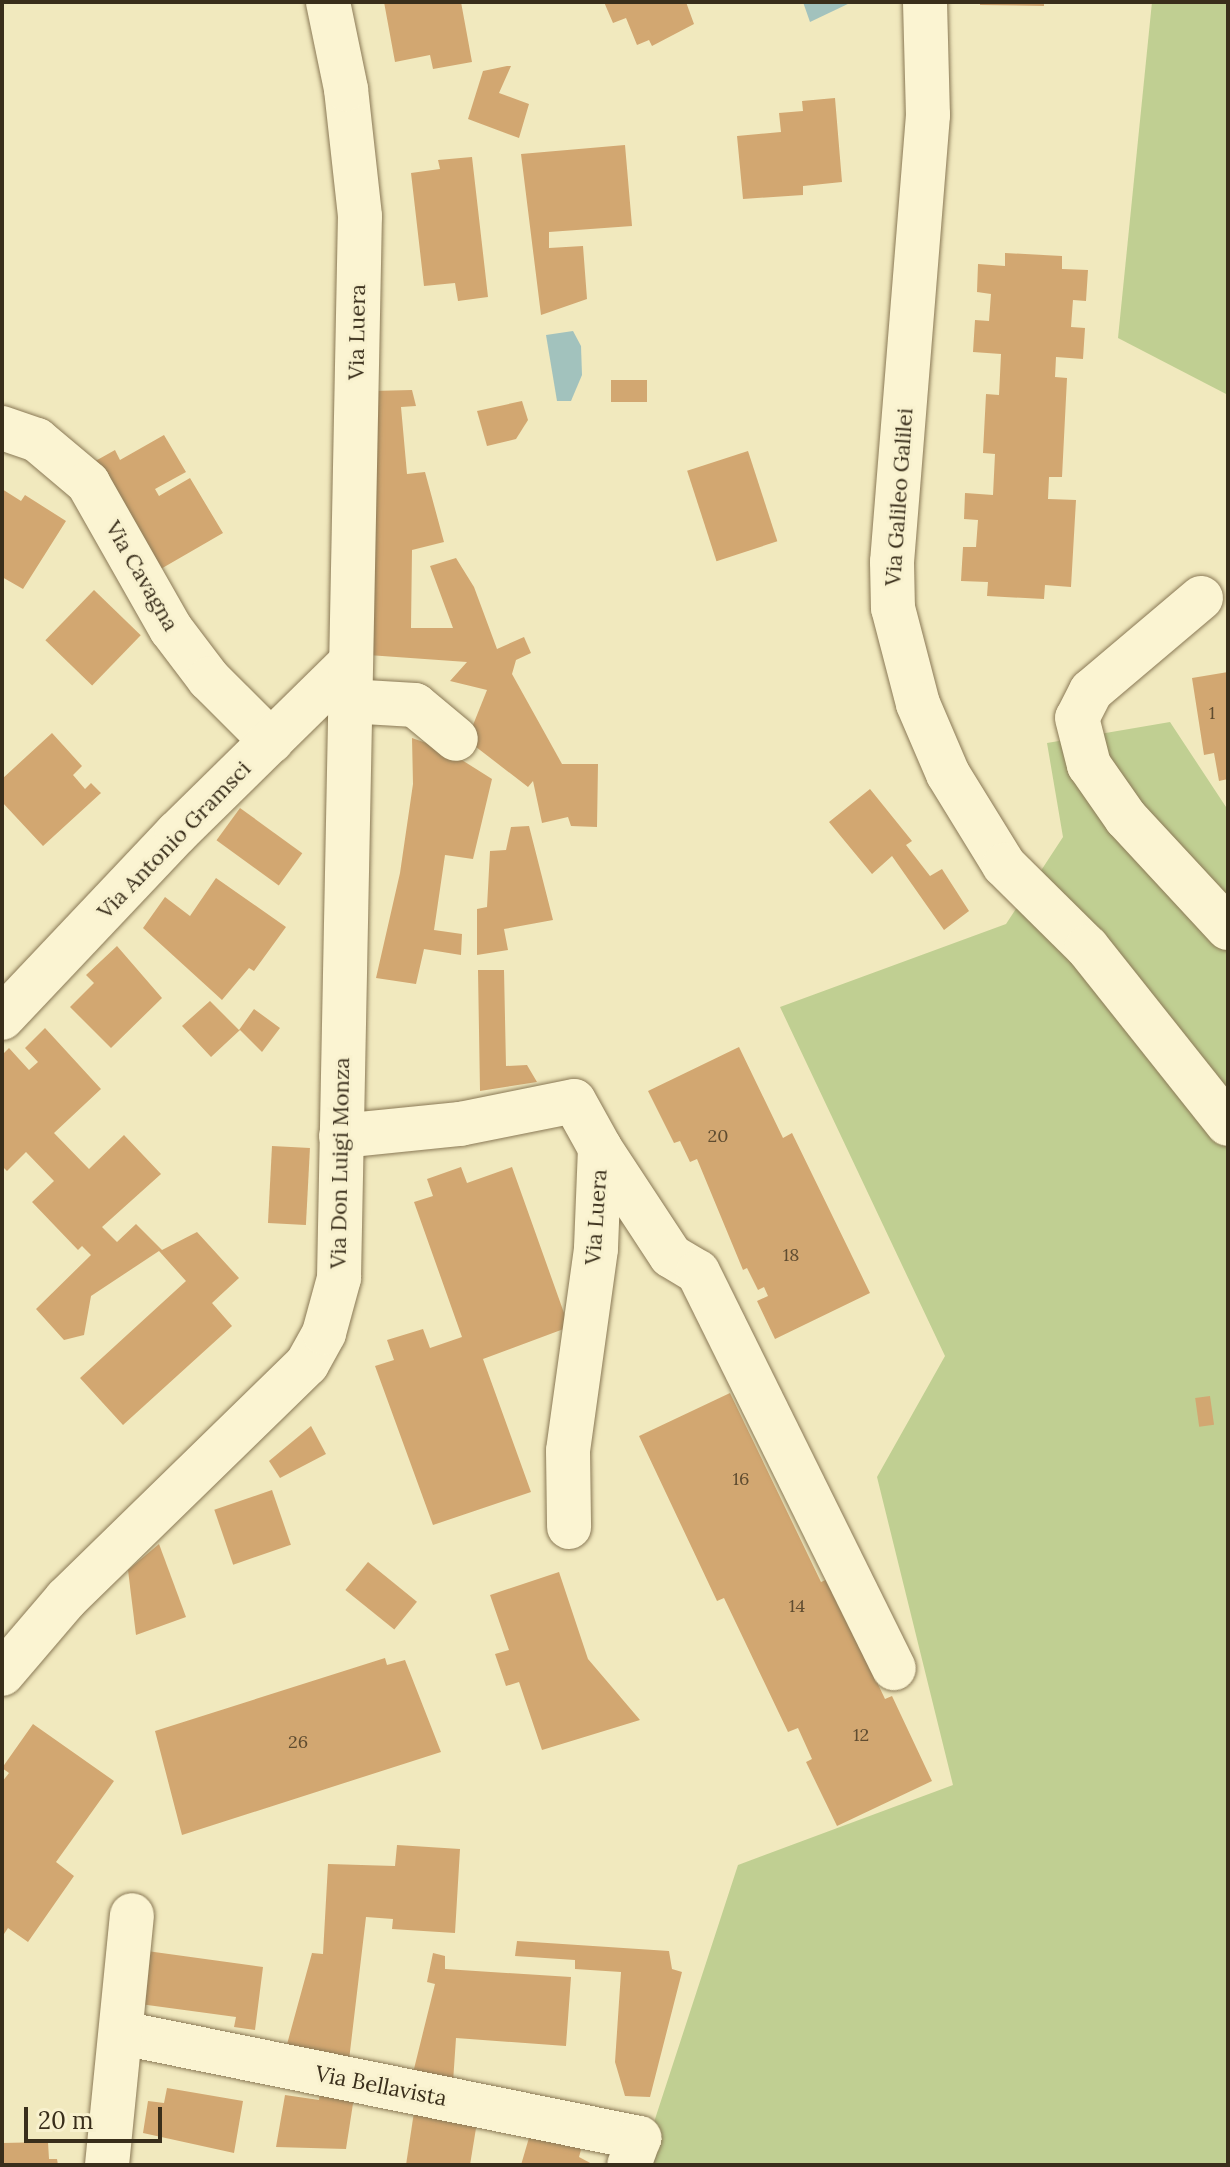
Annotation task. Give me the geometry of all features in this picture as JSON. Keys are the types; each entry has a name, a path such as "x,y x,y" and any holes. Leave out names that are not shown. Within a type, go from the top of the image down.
{"street":[{"name":"Via Luera","path":"328,2 346,89 360,216 349,682"},
{"name":"Via Galileo Galilei","path":"925,2 928,115 892,562 893,608 918,704 948,774 1004,865 1087,947 1228,1124"},
{"name":"Via Cavagna","path":"2,428 37,440 88,483 171,629 209,679 271,741"},
{"path":"1201,598 1091,691 1077,718 1089,765 1126,818 1228,928"},
{"path":"349,682 415,705 456,739"},
{"name":"Via Antonio Gramsci","path":"2,1018 271,741 349,682"},
{"name":"Via Don Luigi Monza","path":"2,1674 66,1599 307,1364 324,1333 339,1278 349,682"},
{"name":"Via Luera","path":"341,1136 460,1124 574,1101 600,1148 596,1249 568,1451 569,1527"},
{"path":"600,1148 671,1256 698,1272 894,1668"},
{"path":"107,2165 132,1915"},
{"name":"Via Bellavista","path":"122,2033 634,2152"}],"green space":[{"path":"1152,2 1228,2 1228,395 1118,338"},
{"path":"1170,722 1228,810 1228,2165 640,2165 738,1865 953,1785 877,1477 945,1356 780,1007 1006,924 1063,837 1047,743"}],"water":[{"path":"803,2 852,2 810,22"},
{"path":"573,331 581,346 582,375 571,401 557,401 546,335"}],"building":[{"path":"384,2 461,2 472,62 433,69 430,55 395,62"},
{"path":"604,2 686,2 694,24 652,46 649,40 637,45 626,18 613,23"},
{"path":"980,2 1044,2 1044,6 980,5"},
{"path":"511,66 499,93 529,104 519,138 468,119 483,71"},
{"path":"835,98 842,182 803,186 803,195 743,199 737,136 781,132 779,113 803,111 802,101"},
{"path":"625,145 632,226 549,232 549,248 583,246 587,299 541,315 521,154"},
{"path":"472,157 488,297 458,301 455,283 424,286 411,173 440,169 438,160"},
{"path":"1005,253 1062,256 1062,269 1088,270 1086,301 1073,300 1071,327 1085,328 1083,359 1056,357 1055,377 1067,378 1062,477 1049,477 1048,499 1076,500 1071,587 1045,585 1044,599 987,596 988,582 961,581 963,547 976,547 978,520 964,519 965,493 993,495 995,454 983,453 986,394 999,395 1001,354 973,352 975,320 989,321 991,294 977,292 978,264 1005,266"},
{"path":"611,380 647,380 647,402 611,402"},
{"path":"412,390 416,406 401,407 407,474 425,472 444,542 412,550 411,628 453,628 430,566 456,558 474,587 497,649 524,637 531,653 516,660 512,674 562,764 598,764 597,827 571,826 568,817 542,823 533,781 528,787 467,740 487,690 450,681 467,662 368,655 372,391"},
{"path":"522,401 528,420 516,439 487,446 477,411"},
{"path":"164,435 186,472 155,489 159,496 190,478 223,533 159,570 90,464 115,450 120,460"},
{"path":"748,451 777,541 716,561 687,471"},
{"path":"2,489 21,501 25,495 66,521 23,589 2,577"},
{"path":"94,590 141,635 92,686 45,640"},
{"path":"1228,672 1228,779 1219,781 1214,753 1204,755 1192,678"},
{"path":"52,733 82,766 73,775 85,789 91,783 101,793 43,846 2,802 2,779"},
{"path":"412,738 446,750 492,779 473,859 445,855 434,930 462,934 461,955 424,949 416,984 376,978 400,873 413,784"},
{"path":"870,789 912,841 906,845 930,876 942,869 969,911 944,930 892,856 872,874 829,822"},
{"path":"240,808 302,853 279,886 216,840"},
{"path":"529,826 553,920 504,929 508,950 477,955 477,909 487,907 490,851 506,850 511,827"},
{"path":"216,878 286,927 254,971 249,968 222,1000 143,928 165,897 190,916"},
{"path":"117,946 162,998 111,1048 70,1007 94,983 86,975"},
{"path":"478,970 504,970 506,1066 527,1065 537,1082 480,1091"},
{"path":"210,1001 239,1030 254,1009 280,1028 262,1052 240,1030 211,1057 182,1026"},
{"path":"45,1028 101,1089 54,1133 89,1169 124,1135 161,1174 102,1227 117,1242 136,1224 162,1250 197,1232 239,1278 212,1303 232,1326 123,1425 80,1378 186,1281 159,1251 91,1296 84,1335 64,1340 36,1309 91,1255 82,1246 78,1250 32,1202 54,1181 26,1152 7,1171 2,1166 2,1055 9,1048 29,1070 38,1062 25,1048"},
{"path":"739,1047 783,1138 792,1133 870,1293 775,1339 757,1301 768,1296 764,1287 758,1290 747,1268 743,1270 697,1159 690,1162 680,1141 674,1143 648,1091"},
{"path":"272,1146 310,1148 306,1225 268,1223"},
{"path":"461,1167 467,1183 512,1167 569,1327 483,1359 531,1492 433,1525 375,1366 394,1360 387,1340 423,1329 430,1348 462,1337 414,1202 433,1196 427,1179"},
{"path":"730,1393 821,1582 828,1579 885,1699 892,1696 932,1781 837,1826 806,1762 812,1759 798,1728 788,1732 724,1598 717,1601 639,1436"},
{"path":"1210,1396 1214,1425 1199,1427 1195,1398"},
{"path":"311,1426 326,1454 280,1478 269,1461"},
{"path":"272,1490 291,1545 233,1565 214,1510"},
{"path":"159,1544 186,1617 136,1635 128,1570"},
{"path":"368,1562 417,1602 394,1630 345,1590"},
{"path":"559,1572 588,1659 640,1720 542,1750 519,1682 506,1686 495,1654 509,1650 490,1595"},
{"path":"385,1658 387,1665 405,1660 441,1752 182,1835 155,1731"},
{"path":"33,1724 114,1781 56,1862 74,1876 28,1942 8,1928 2,1937 2,1782 9,1773 2,1768"},
{"path":"397,1845 460,1849 455,1933 392,1929 393,1919 366,1917 349,2060 286,2048 312,1953 323,1954 328,1864 395,1866"},
{"path":"517,1941 669,1951 672,1969 682,1972 650,2097 625,2096 615,2062 621,1972 575,1969 575,1960 515,1956"},
{"path":"147,1951 263,1967 255,2030 234,2027 236,2017 140,2004"},
{"path":"433,1953 445,1956 445,1969 571,1977 566,2046 456,2038 453,2082 412,2077 435,1984 427,1982"},
{"path":"167,2088 243,2101 234,2153 143,2133 148,2101 164,2103"},
{"path":"320,2092 354,2097 346,2149 276,2147 285,2095 319,2100"},
{"path":"414,2112 477,2122 470,2165 406,2165"},
{"path":"531,2131 582,2146 579,2157 594,2165 521,2165"},
{"path":"48,2142 49,2159 57,2159 58,2165 2,2165 2,2143"}]}
